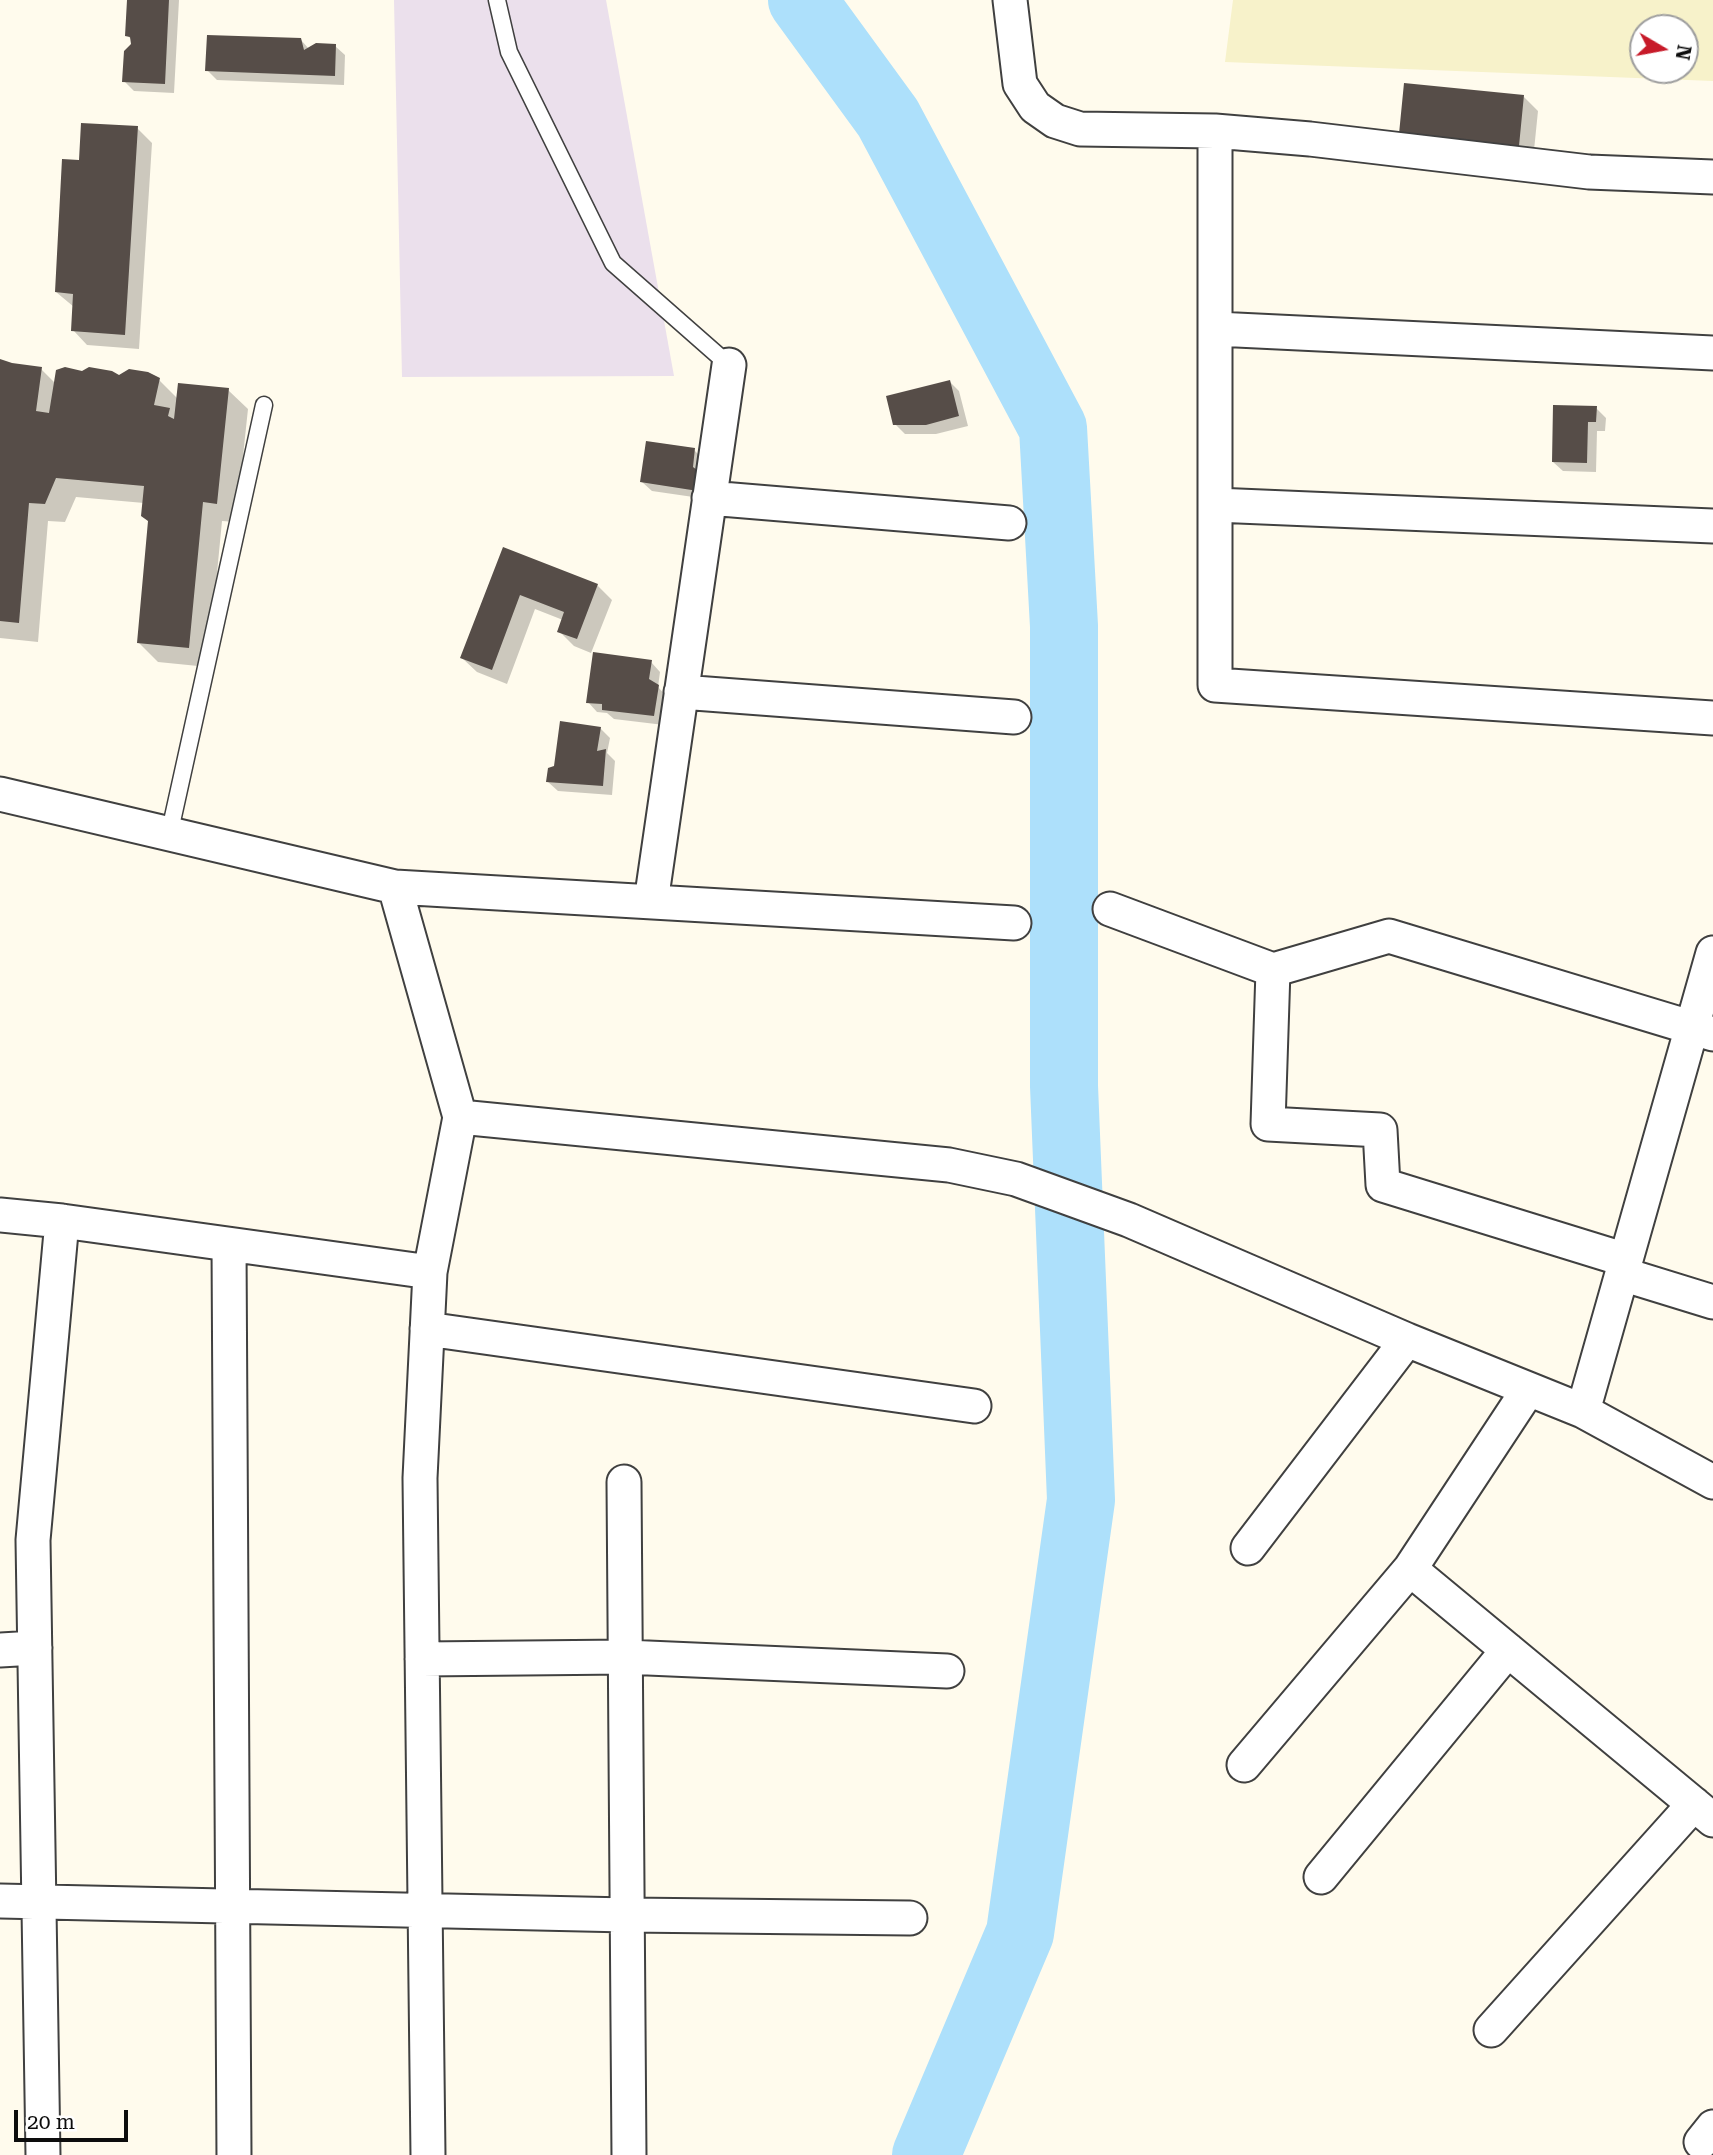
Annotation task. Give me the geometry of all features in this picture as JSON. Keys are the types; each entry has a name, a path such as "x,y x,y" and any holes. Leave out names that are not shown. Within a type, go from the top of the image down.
{"street":[{"path":"1010,0 1020,84 1035,107 1055,121 1080,129 1215,131 1590,172 1713,177"},
{"path":"1215,131 1215,685 1713,718"},
{"path":"1216,329 1713,353"},
{"path":"650,902 729,365"},
{"path":"709,498 1009,523"},
{"path":"1215,505 1713,526"},
{"path":"681,692 1014,717"},
{"path":"0,794 395,887 1014,923"},
{"path":"395,887 460,1117 430,1272 421,1478 428,2155"},
{"path":"1110,909 1273,970 1389,936 1702,1031"},
{"path":"1583,1411 1624,1267 1702,1031 1713,953"},
{"path":"1273,970 1268,1124 1380,1130 1383,1185 1624,1267 1713,1302"},
{"path":"460,1117 949,1165 1016,1179 1129,1220 1407,1340 1583,1411 1713,1482"},
{"path":"0,1215 62,1221 430,1272"},
{"path":"43,2155 33,1540 62,1221"},
{"path":"229,1244 234,2155"},
{"path":"427,1329 974,1406"},
{"path":"1248,1548 1407,1340"},
{"path":"1244,1765 1410,1569 1528,1390"},
{"path":"624,1482 629,2155"},
{"path":"1410,1569 1703,1812 1491,2030"},
{"path":"0,1650 35,1648"},
{"path":"1321,1877 1508,1650"},
{"path":"422,1659 625,1657 947,1671"},
{"path":"0,1901 627,1915 910,1918"}],"lane":[{"path":"497,0 509,52 613,263 729,365"},
{"path":"169,835 264,405"}],"shaded area":[{"path":"394,0 606,0 674,376 402,377"},
{"path":"1233,0 1713,0 1713,81 1699,80 1699,14 1629,14 1629,78 1225,62"}],"building":[{"path":"127,0 169,0 165,84 122,82 124,51 131,44 130,37 125,36"},
{"path":"207,35 301,38 304,50 316,43 336,44 335,76 205,71"},
{"path":"1404,83 1524,95 1518,156 1398,144"},
{"path":"81,123 138,126 125,335 71,331 73,294 55,292 62,159 79,160"},
{"path":"0,359 42,367 36,411 49,413 56,370 65,367 82,371 89,367 119,375 129,369 148,372 160,378 154,405 170,408 168,416 174,419 178,383 229,388 217,504 203,502 189,648 137,643 148,521 141,516 144,486 56,478 45,504 29,503 19,623 0,621"},
{"path":"950,380 959,416 926,425 893,425 886,396"},
{"path":"1553,405 1597,406 1596,422 1588,422 1587,463 1552,462"},
{"path":"646,441 695,448 693,467 701,473 698,491 640,482"},
{"path":"503,547 598,584 577,639 557,632 564,612 520,595 492,670 460,658"},
{"path":"593,652 652,660 649,679 659,685 654,716 602,710 602,704 586,703"},
{"path":"560,721 601,727 597,751 606,749 603,786 546,782 548,768 554,766"}],"waterway":[{"path":"802,0 888,118 1053,428 1064,626 1064,1086 1081,1500 1020,1933 926,2155"}]}
